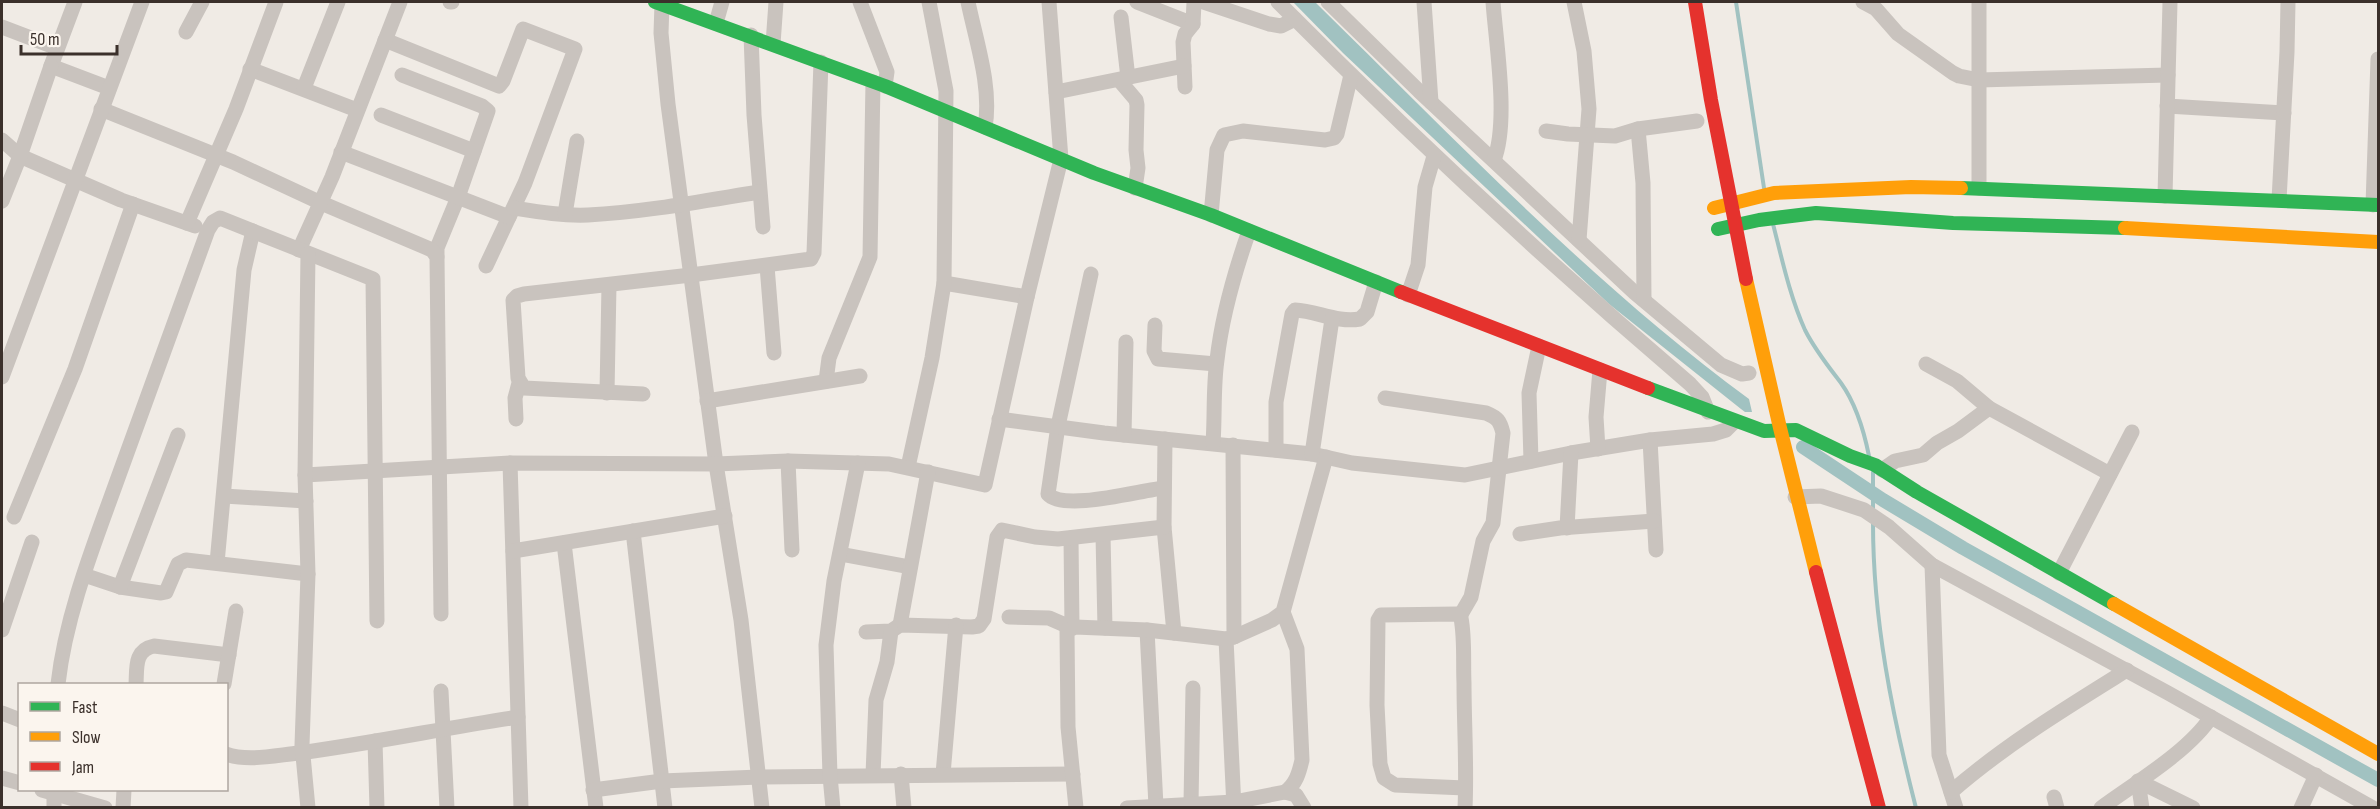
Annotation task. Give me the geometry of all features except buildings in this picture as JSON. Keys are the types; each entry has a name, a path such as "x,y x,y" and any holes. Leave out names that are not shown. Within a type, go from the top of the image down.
{"main road":[{"path":"1695,2 1735,225 1774,410 1795,497 1879,807"},
{"path":"659,3 879,84 1061,159 1211,215 1765,436 1779,430 1796,430 1879,467 1917,492 2379,754"},
{"path":"2376,205 1911,187 1774,193 1731,204 1713,203 1719,235 1735,225 1816,213 1953,223 2126,228 2379,242"},
{"path":"1759,412 1765,436"}],"street":[{"path":"2,201 20,156 72,2"},
{"path":"2,377 142,2"},
{"path":"186,32 202,2"},
{"path":"304,88 338,2"},
{"path":"308,807 303,752 308,574 303,252 319,202 400,2"},
{"path":"716,23 722,2"},
{"path":"773,44 776,2"},
{"path":"826,381 829,358 870,257 879,84 887,72 860,2"},
{"path":"908,467 932,358 944,283 946,91 929,2"},
{"path":"968,2 985,89 988,112 985,127"},
{"path":"305,475 510,463 716,464 788,461 908,467 985,484 1061,159 1049,2"},
{"path":"1137,2 1193,11 1184,38 1185,87"},
{"path":"1203,2 1269,24 1281,26 1295,19"},
{"path":"1278,2 1434,156 1581,291 1690,384 1702,397 1708,412"},
{"path":"1328,2 1343,9 1431,102 1644,300 1721,365 1742,374 1749,372"},
{"path":"1424,2 1431,102"},
{"path":"1493,2 1501,105 1497,152 1494,160"},
{"path":"1574,2 1584,51 1589,109 1579,240"},
{"path":"1863,2 1876,9 1898,34 1959,76 1979,80 2168,75"},
{"path":"1978,188 1979,2"},
{"path":"2165,196 2170,2"},
{"path":"2279,200 2288,2"},
{"path":"659,3 664,63 707,401 741,620 762,807"},
{"path":"187,223 236,109 270,4"},
{"path":"1121,17 1124,79 1137,105 1136,188"},
{"path":"2,27 57,48"},
{"path":"441,614 437,248 458,197 488,111 523,29 575,49 512,213 486,266"},
{"path":"751,35 759,192 763,227"},
{"path":"385,40 501,85"},
{"path":"2376,205 2379,59"},
{"path":"516,419 515,398 519,383 513,305 517,296 691,276 811,259 814,253 821,62"},
{"path":"51,66 109,88"},
{"path":"1056,92 1184,66"},
{"path":"250,69 357,110"},
{"path":"402,75 482,106 488,111"},
{"path":"1211,215 1217,150 1224,135 1243,131 1325,140 1334,138 1339,128 1351,75"},
{"path":"2167,106 2284,113"},
{"path":"101,110 216,155 432,250 437,257"},
{"path":"381,115 474,152"},
{"path":"1546,131 1615,136 1638,129 1697,121"},
{"path":"1638,129 1643,183 1644,300"},
{"path":"2,140 20,156 133,204 208,230"},
{"path":"565,214 577,141"},
{"path":"341,152 458,197 512,213 607,213 759,192"},
{"path":"1408,295 1418,265 1425,187 1434,156"},
{"path":"14,517 75,369 133,204"},
{"path":"58,683 61,660 84,575 208,230 213,222 220,218 373,279 377,621"},
{"path":"217,563 244,270 253,231"},
{"path":"1214,443 1216,363 1230,286 1249,231"},
{"path":"767,266 774,353"},
{"path":"1091,274 1058,426 1048,491 1051,498 1094,501 1143,490 1164,488"},
{"path":"1276,450 1276,402 1292,314 1295,310 1332,319 1355,320 1363,317 1367,312 1376,282"},
{"path":"944,283 1027,297"},
{"path":"607,393 609,285"},
{"path":"1286,792 1296,780 1302,760 1298,649 1283,612 1319,456 1332,319"},
{"path":"1155,325 1154,351 1158,359 1216,363"},
{"path":"1124,435 1126,342"},
{"path":"1531,461 1528,401 1539,346"},
{"path":"1926,363 1957,381 1989,408 2110,474"},
{"path":"1598,449 1596,417 1600,370"},
{"path":"707,401 860,376"},
{"path":"519,383 530,390 643,393"},
{"path":"1385,398 1486,413 1496,417 1503,433 1493,523 1483,541 1471,597 1460,616 1465,807"},
{"path":"1879,467 1923,455 1989,408"},
{"path":"999,419 1124,435 1276,450 1373,465 1466,475 1571,453 1713,434 1726,430 1734,422"},
{"path":"2059,573 2132,432"},
{"path":"120,586 178,435"},
{"path":"1165,439 1164,527 1174,633"},
{"path":"1650,441 1656,550"},
{"path":"1233,446 1230,638 1234,805"},
{"path":"1567,528 1571,453"},
{"path":"788,461 792,550"},
{"path":"510,463 521,807"},
{"path":"833,807 826,645 830,607 858,463"},
{"path":"873,775 876,700 910,567 928,472"},
{"path":"224,496 306,501"},
{"path":"1795,497 1821,496 1864,510 1889,527 1932,566 2127,670 2373,807"},
{"path":"513,551 725,516"},
{"path":"1520,534 1654,521"},
{"path":"866,632 895,628 979,626 984,619 997,537 1000,531 1006,530 1045,538 1071,538 1164,527"},
{"path":"633,531 665,807"},
{"path":"1103,535 1105,628"},
{"path":"1071,538 1072,628"},
{"path":"2,630 32,542"},
{"path":"564,543 596,807"},
{"path":"840,554 910,567"},
{"path":"84,575 120,586 161,593 166,592 181,561 308,574"},
{"path":"1932,566 1939,755 1956,807"},
{"path":"224,683 236,611"},
{"path":"1009,617 1049,618 1072,628 1147,630 1230,638 1272,620 1283,612"},
{"path":"1460,616 1457,614 1388,614 1379,617 1377,705 1381,772 1388,783 1465,788"},
{"path":"943,774 956,626"},
{"path":"1072,628 1067,631 1066,639 1068,727 1076,807"},
{"path":"1147,630 1156,806"},
{"path":"136,683 139,656 146,648 154,646 229,655"},
{"path":"1951,792 1984,763 2033,728 2127,670"},
{"path":"1191,804 1193,688"},
{"path":"441,691 447,807"},
{"path":"2,713 18,719"},
{"path":"228,754 263,757 303,752 518,717"},
{"path":"2101,807 2189,743 2204,729 2211,717"},
{"path":"375,741 377,807"},
{"path":"901,774 904,807"},
{"path":"593,790 662,781 759,777 1073,774"},
{"path":"2301,807 2316,775"},
{"path":"2,778 18,782"},
{"path":"2138,781 2142,807"},
{"path":"2138,781 2193,807"},
{"path":"123,807 124,791"},
{"path":"1127,807 1191,804 1234,805 1286,792 1296,795 1304,807"},
{"path":"51,795 105,807"}],"water":[{"path":"1293,2 1315,2 1472,157 1579,258 1690,354 1749,399 1752,412 1745,412 1741,409 1609,304 1343,53"}],"waterway":[{"path":"1736,2 1764,188"},
{"path":"1773,224 1787,278 1805,330 1851,400 1862,427 1869,456"},
{"path":"1803,447 1883,500 1963,548 2378,780"},
{"path":"1873,472 1873,512"},
{"path":"1873,523 1880,631 1899,737 1916,808"}],"traffic: fast":[{"path":"655,2 885,86 1094,173 1211,215 1401,292"},
{"path":"1961,188 2378,205"},
{"path":"1718,229 1759,220 1816,213 1953,223 2125,228"},
{"path":"1648,388 1764,431 1796,430 1850,456 1875,465 1917,492 2114,604"}],"traffic: slow":[{"path":"1714,208 1774,193 1911,187 1961,188"},
{"path":"2125,228 2378,242"},
{"path":"1746,279 1816,572"},
{"path":"2114,604 2378,754"}],"traffic: jam":[{"path":"1695,2 1711,100 1746,279"},
{"path":"1401,292 1648,388"},
{"path":"1816,572 1879,808"}]}
